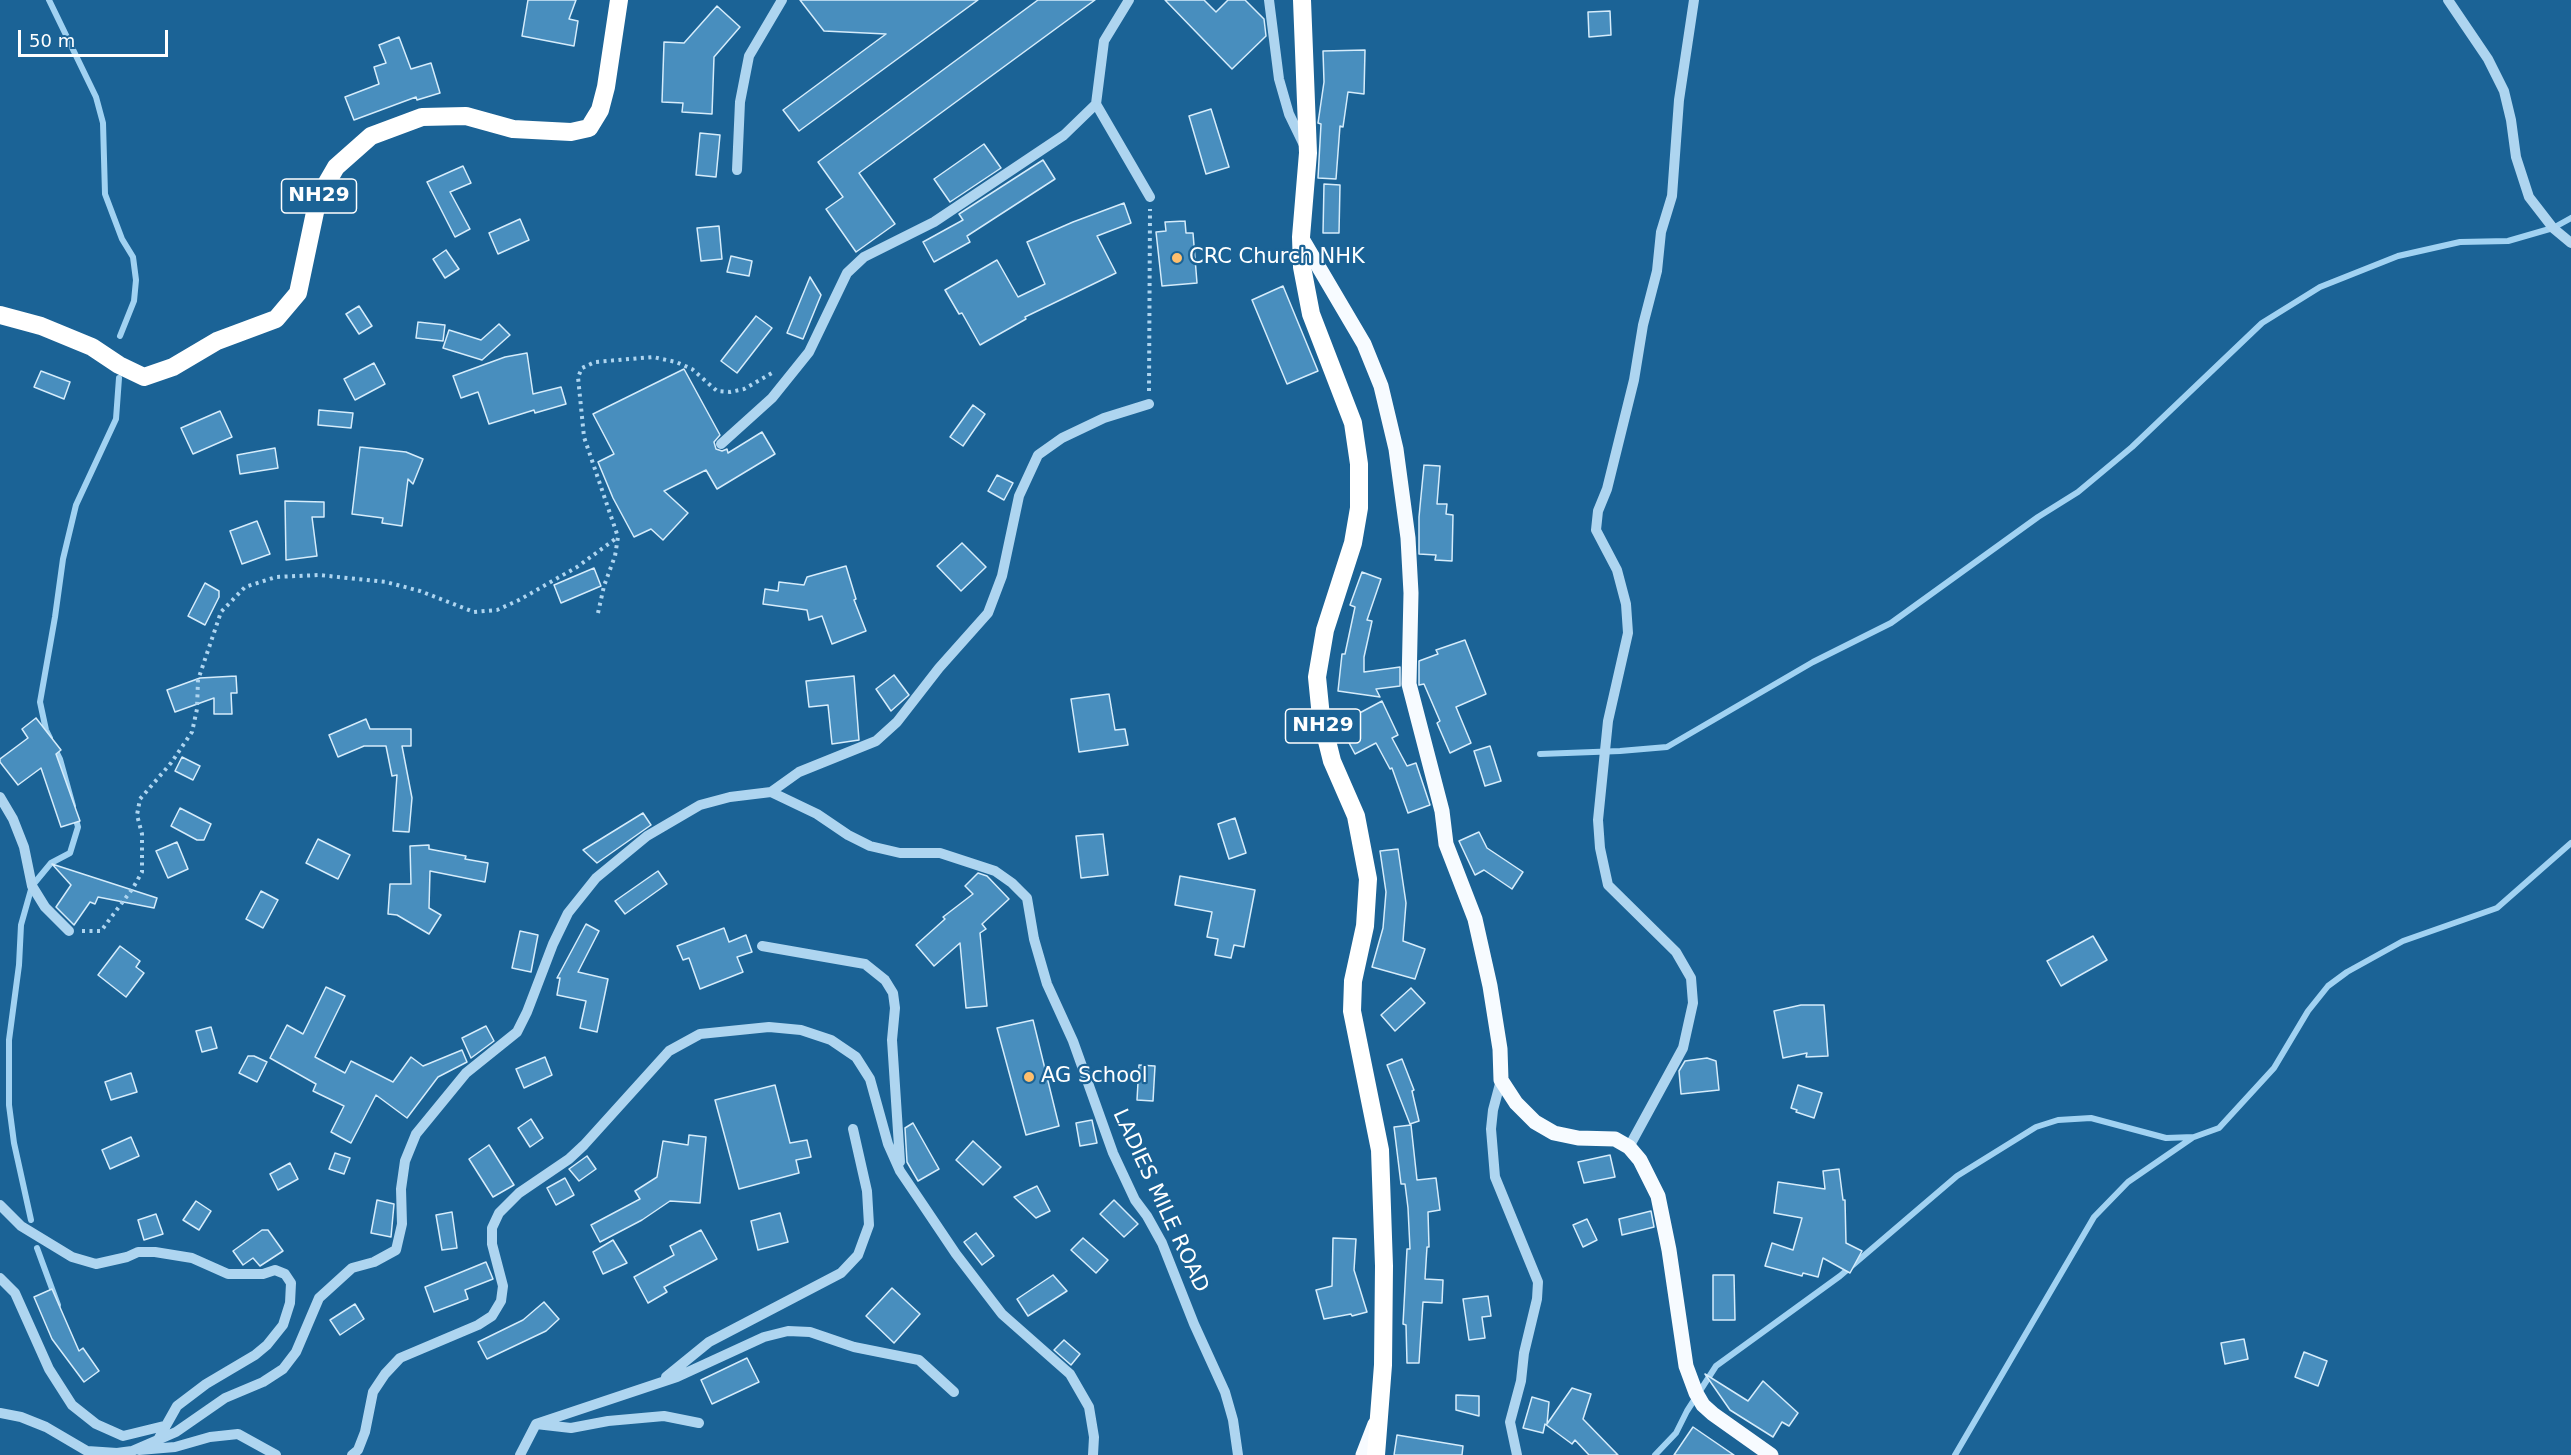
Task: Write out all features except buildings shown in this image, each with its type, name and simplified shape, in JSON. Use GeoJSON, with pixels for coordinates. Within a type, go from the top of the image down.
{"type":"FeatureCollection","features":[{"type":"Feature","properties":{"kind":"highway","name":"NH29"},"geometry":{"type":"LineString","coordinates":[[0,315],[41,326],[92,347],[119,365],[144,377],[173,367],[217,341],[276,319],[298,293],[318,198],[336,167],[371,136],[422,117],[466,116],[513,129],[572,132],[589,128],[600,110],[604,94],[619,0]]}},
{"type":"Feature","properties":{"kind":"highway","name":"NH29"},"geometry":{"type":"LineString","coordinates":[[1302,0],[1308,153],[1301,237],[1302,267],[1311,314],[1353,423],[1359,464],[1359,508],[1353,543],[1325,630],[1317,677],[1321,717],[1332,761],[1356,816],[1368,879],[1365,926],[1353,981],[1352,1011],[1380,1149],[1384,1266],[1383,1365],[1376,1455]]}},
{"type":"Feature","properties":{"kind":"main road"},"geometry":{"type":"LineString","coordinates":[[1301,237],[1364,344],[1381,386],[1396,448],[1408,538],[1411,593],[1408,684],[1442,811],[1446,844],[1475,919],[1490,986],[1500,1049],[1501,1080],[1516,1103],[1529,1116],[1554,1133],[1578,1138],[1615,1139],[1629,1147],[1640,1161],[1658,1196],[1669,1250],[1686,1366],[1696,1393],[1703,1405],[1713,1414],[1772,1455]]}},
{"type":"Feature","properties":{"kind":"main road"},"geometry":{"type":"LineString","coordinates":[[1363,1455],[1379,1413]]}},
{"type":"Feature","properties":{"kind":"street"},"geometry":{"type":"LineString","coordinates":[[737,170],[740,102],[749,56],[782,0]]}},
{"type":"Feature","properties":{"kind":"street"},"geometry":{"type":"LineString","coordinates":[[1129,0],[1104,41],[1096,104],[1150,197]]}},
{"type":"Feature","properties":{"kind":"street"},"geometry":{"type":"LineString","coordinates":[[1269,0],[1279,79],[1289,114],[1308,153]]}},
{"type":"Feature","properties":{"kind":"street"},"geometry":{"type":"LineString","coordinates":[[1629,1147],[1683,1048],[1693,1003],[1691,978],[1676,952],[1608,885],[1600,848],[1598,820],[1608,721],[1628,633],[1626,604],[1617,570],[1596,530],[1598,511],[1607,489],[1634,380],[1643,325],[1656,270],[1661,232],[1672,196],[1679,100],[1694,0]]}},
{"type":"Feature","properties":{"kind":"street"},"geometry":{"type":"LineString","coordinates":[[2448,0],[2488,59],[2504,91],[2516,157],[2529,197],[2553,228],[2571,243]]}},
{"type":"Feature","properties":{"kind":"street"},"geometry":{"type":"LineString","coordinates":[[721,444],[772,398],[809,352],[847,273],[880,248],[934,222],[1064,135],[1096,104]]}},
{"type":"Feature","properties":{"kind":"street"},"geometry":{"type":"LineString","coordinates":[[132,1451],[176,1432],[225,1398],[263,1382],[283,1369],[296,1352],[319,1298],[352,1268],[374,1262],[396,1250],[402,1224],[401,1189],[405,1161],[416,1134],[466,1073],[517,1032],[568,913],[596,878],[646,836],[700,805],[730,796],[771,792],[799,772],[876,741],[897,722],[939,668],[988,613],[1002,576],[1019,496],[1038,455],[1062,438],[1104,418],[1149,404]]}},
{"type":"Feature","properties":{"kind":"street","name":"LADIES MILE ROAD"},"geometry":{"type":"LineString","coordinates":[[771,792],[817,814],[848,835],[870,846],[900,852],[940,853],[995,871],[1027,898],[1034,939],[1047,984],[1073,1041],[1113,1154],[1135,1200],[1162,1243],[1194,1324],[1225,1392],[1233,1420],[1238,1455]]}},
{"type":"Feature","properties":{"kind":"street"},"geometry":{"type":"LineString","coordinates":[[0,797],[13,819],[24,847],[32,886],[45,907],[69,931]]}},
{"type":"Feature","properties":{"kind":"street"},"geometry":{"type":"LineString","coordinates":[[762,946],[865,964],[885,980],[893,993],[895,1008],[892,1040],[900,1171]]}},
{"type":"Feature","properties":{"kind":"street"},"geometry":{"type":"LineString","coordinates":[[352,1455],[358,1450],[365,1432],[373,1392],[400,1358],[492,1316],[501,1301],[503,1286],[492,1244],[492,1228],[499,1213],[519,1193],[569,1159],[584,1145],[669,1051],[700,1034],[769,1027],[801,1030],[831,1040],[856,1057],[870,1079],[888,1144],[900,1171],[956,1254],[1002,1314],[1070,1374],[1089,1407],[1094,1437],[1093,1455]]}},
{"type":"Feature","properties":{"kind":"street"},"geometry":{"type":"LineString","coordinates":[[1501,1080],[1493,1110],[1491,1129],[1495,1178],[1538,1282],[1538,1299],[1510,1422],[1517,1455]]}},
{"type":"Feature","properties":{"kind":"street"},"geometry":{"type":"LineString","coordinates":[[659,1383],[710,1342],[842,1273],[858,1255],[869,1225],[867,1191],[853,1129]]}},
{"type":"Feature","properties":{"kind":"street"},"geometry":{"type":"LineString","coordinates":[[0,1205],[21,1226],[40,1238],[72,1257],[96,1264],[118,1260],[138,1252],[155,1252],[192,1258],[228,1274],[263,1274],[275,1270],[285,1274],[291,1283],[290,1303],[283,1325],[267,1345],[255,1355],[206,1383],[177,1406],[159,1438]]}},
{"type":"Feature","properties":{"kind":"street"},"geometry":{"type":"LineString","coordinates":[[0,1278],[15,1293],[49,1370],[72,1405],[96,1424],[123,1436],[164,1426]]}},
{"type":"Feature","properties":{"kind":"street"},"geometry":{"type":"LineString","coordinates":[[520,1455],[536,1424],[659,1383],[764,1337],[788,1331],[810,1332],[854,1347],[919,1360],[954,1392]]}},
{"type":"Feature","properties":{"kind":"street"},"geometry":{"type":"LineString","coordinates":[[0,1413],[21,1417],[46,1427],[87,1451],[117,1453],[175,1447],[210,1437],[238,1434],[276,1455]]}},
{"type":"Feature","properties":{"kind":"street"},"geometry":{"type":"LineString","coordinates":[[536,1424],[572,1428],[608,1421],[664,1416],[699,1423]]}},
{"type":"Feature","properties":{"kind":"path"},"geometry":{"type":"LineString","coordinates":[[1149,404],[1150,197]]}},
{"type":"Feature","properties":{"kind":"path"},"geometry":{"type":"LineString","coordinates":[[598,613],[604,586],[615,556],[618,537],[584,437],[578,377],[582,368],[595,362],[653,357],[676,362],[692,369],[717,391],[730,392],[744,389],[781,368]]}},
{"type":"Feature","properties":{"kind":"path"},"geometry":{"type":"LineString","coordinates":[[69,931],[101,931],[134,888],[142,872],[142,834],[137,815],[140,799],[171,763],[192,732],[197,709],[198,680],[221,612],[245,587],[276,577],[319,575],[386,582],[420,591],[474,612],[497,609],[519,600],[577,567],[618,537]]}},
{"type":"Feature","properties":{"kind":"waterway"},"geometry":{"type":"LineString","coordinates":[[49,0],[96,97],[103,123],[105,194],[122,239],[133,257],[136,280],[134,301],[120,336]]}},
{"type":"Feature","properties":{"kind":"waterway"},"geometry":{"type":"LineString","coordinates":[[1540,754],[1667,747],[1813,662],[1891,623],[2038,517],[2078,492],[2132,447],[2262,323],[2320,287],[2398,256],[2460,242],[2508,241],[2553,228],[2571,218]]}},
{"type":"Feature","properties":{"kind":"waterway"},"geometry":{"type":"LineString","coordinates":[[50,738],[40,702],[63,559],[76,505],[116,419],[119,378]]}},
{"type":"Feature","properties":{"kind":"waterway"},"geometry":{"type":"LineString","coordinates":[[54,747],[60,759],[73,806]]}},
{"type":"Feature","properties":{"kind":"waterway"},"geometry":{"type":"LineString","coordinates":[[31,1220],[14,1143],[9,1105],[9,1040],[19,965],[21,925],[32,886],[51,863],[70,853],[78,827],[75,816]]}},
{"type":"Feature","properties":{"kind":"waterway"},"geometry":{"type":"LineString","coordinates":[[1655,1455],[1676,1433],[1687,1411],[1716,1366],[1840,1276],[1957,1176],[2036,1127],[2058,1120],[2091,1118],[2166,1138],[2194,1137],[2219,1128],[2274,1068],[2308,1011],[2328,986],[2347,972],[2403,941],[2497,908],[2571,843]]}},
{"type":"Feature","properties":{"kind":"waterway"},"geometry":{"type":"LineString","coordinates":[[1955,1455],[2094,1217],[2128,1182],[2192,1138]]}},
{"type":"Feature","properties":{"kind":"waterway"},"geometry":{"type":"LineString","coordinates":[[37,1248],[58,1305]]}},
{"type":"Feature","properties":{"kind":"place","name":"CRC Church NHK"},"geometry":{"type":"Point","coordinates":[1177,258]}},
{"type":"Feature","properties":{"kind":"place","name":"AG School"},"geometry":{"type":"Point","coordinates":[1029,1077]}}]}
